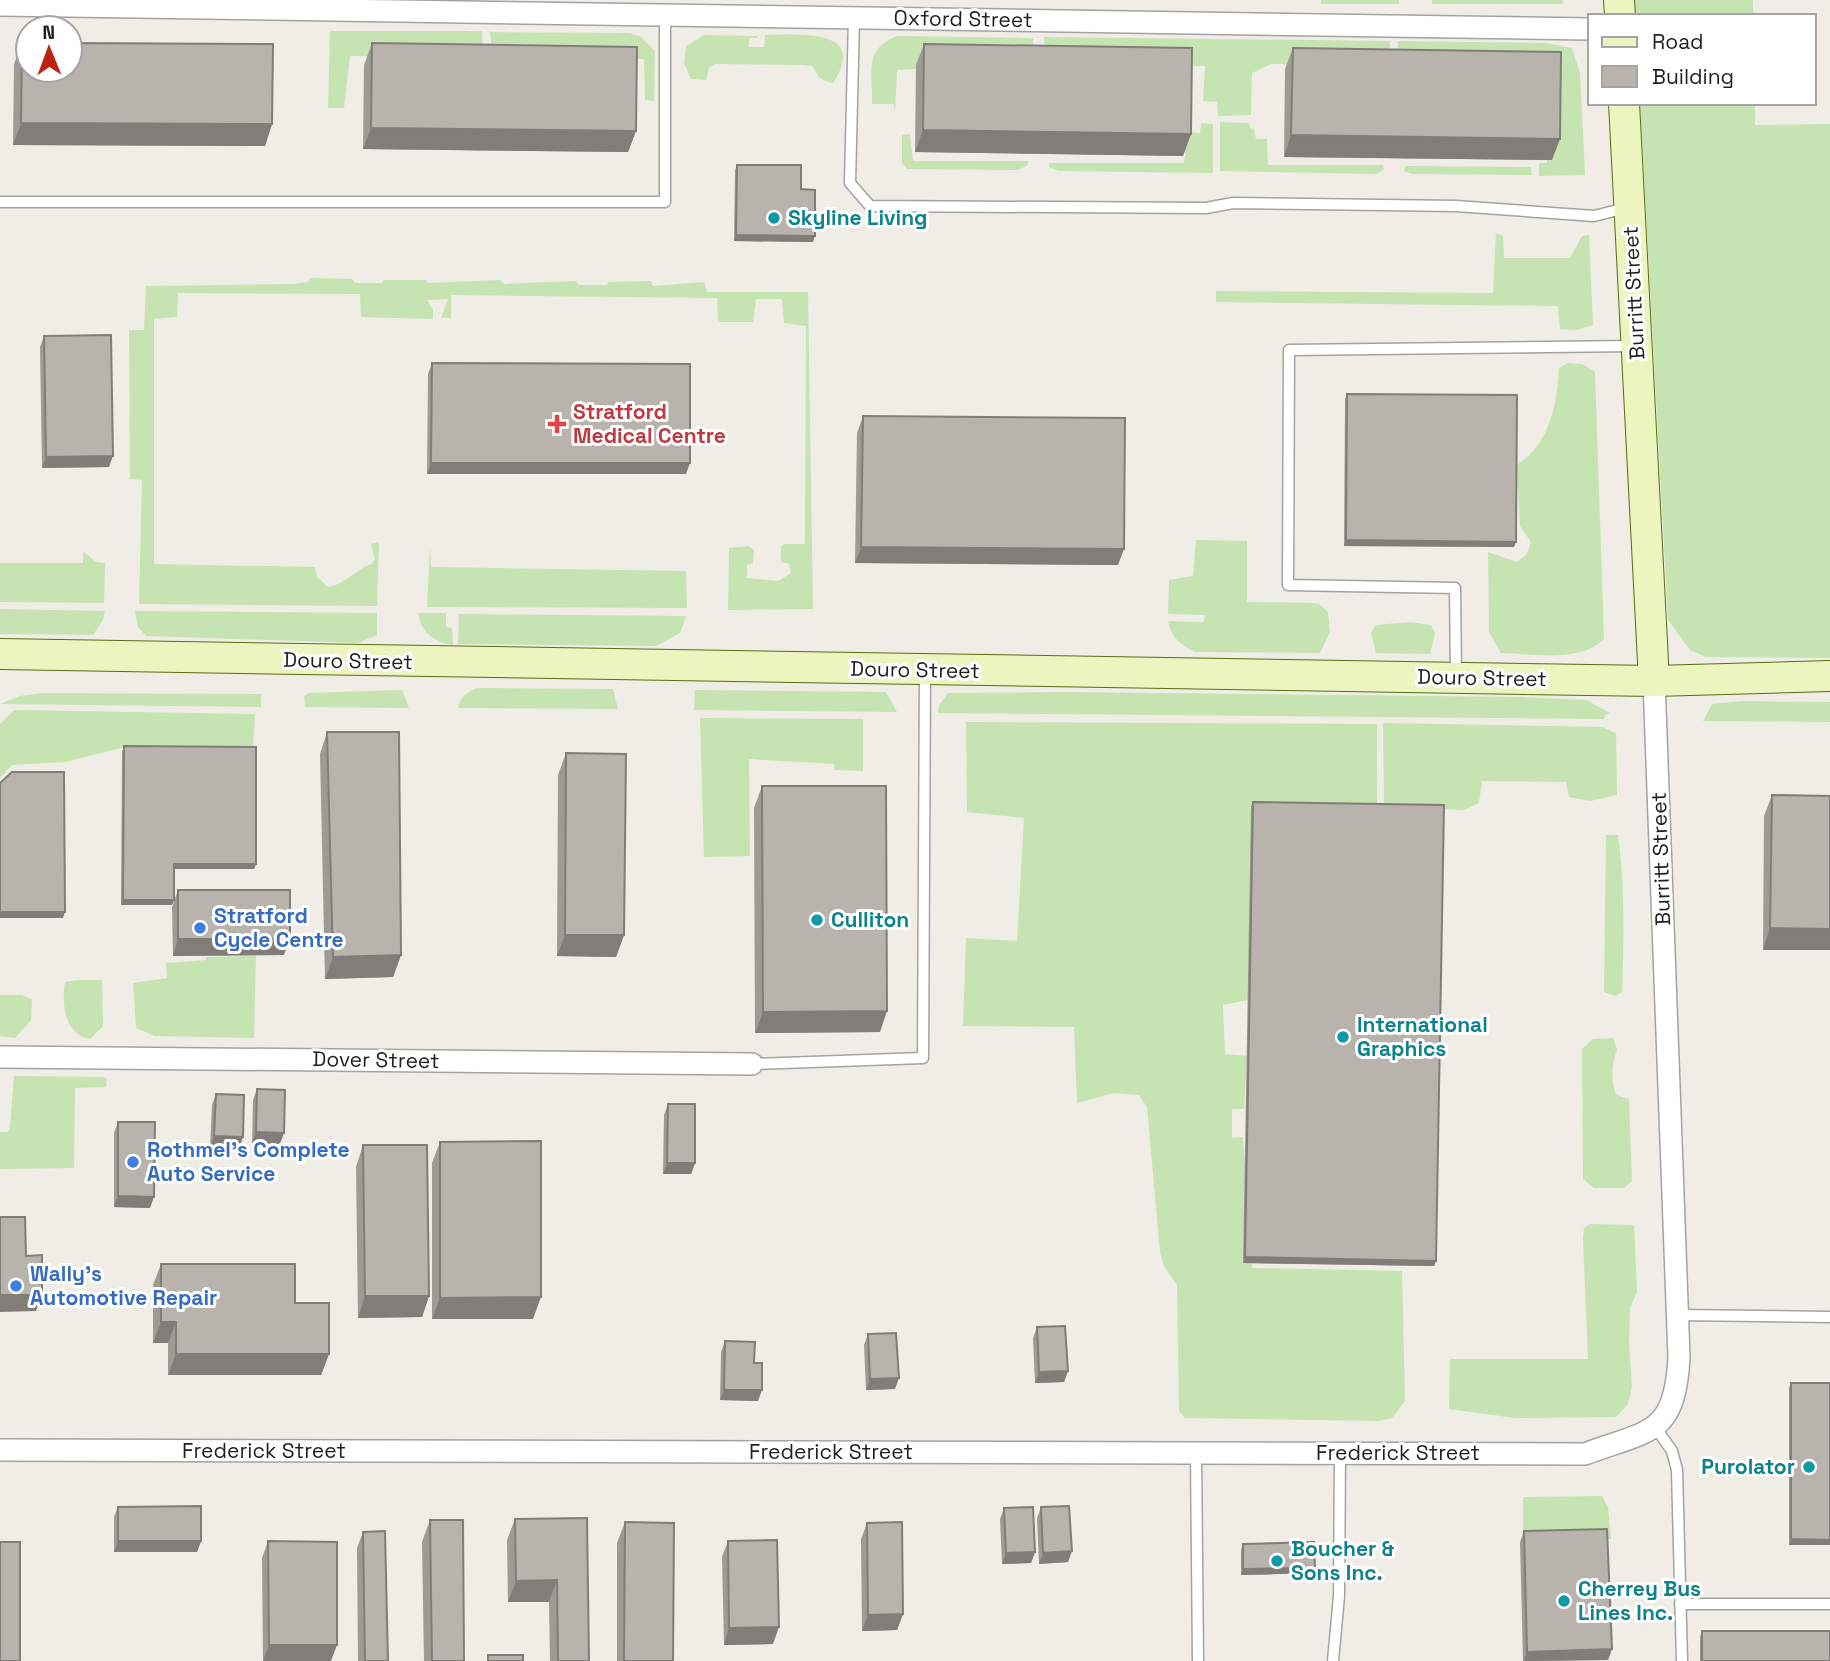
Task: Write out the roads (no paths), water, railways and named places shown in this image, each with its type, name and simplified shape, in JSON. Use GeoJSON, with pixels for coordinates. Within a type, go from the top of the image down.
{"type":"FeatureCollection","features":[{"type":"Feature","properties":{"kind":"street","name":"Oxford Street"},"geometry":{"type":"LineString","coordinates":[[0,5],[1588,29]]}},
{"type":"Feature","properties":{"kind":"street","name":"Burritt Street"},"geometry":{"type":"LineString","coordinates":[[1624,105],[1654,681],[1678,1315],[1678,1377],[1674,1396],[1656,1427]]}},
{"type":"Feature","properties":{"kind":"street","name":"Douro Street"},"geometry":{"type":"LineString","coordinates":[[0,654],[1654,681],[1830,676]]}},
{"type":"Feature","properties":{"kind":"street"},"geometry":{"type":"LineString","coordinates":[[0,675],[33,654]]}},
{"type":"Feature","properties":{"kind":"street","name":"Dover Street"},"geometry":{"type":"LineString","coordinates":[[0,1057],[752,1064]]}},
{"type":"Feature","properties":{"kind":"street","name":"Frederick Street"},"geometry":{"type":"LineString","coordinates":[[0,1450],[1586,1454],[1636,1439],[1656,1427]]}},
{"type":"Feature","properties":{"kind":"lane"},"geometry":{"type":"LineString","coordinates":[[0,202],[664,202],[665,15]]}},
{"type":"Feature","properties":{"kind":"lane"},"geometry":{"type":"LineString","coordinates":[[854,18],[850,183],[870,206],[1206,208],[1233,203],[1456,206],[1594,216],[1629,207]]}},
{"type":"Feature","properties":{"kind":"lane"},"geometry":{"type":"LineString","coordinates":[[1456,678],[1455,588],[1289,585],[1289,350],[1638,346]]}},
{"type":"Feature","properties":{"kind":"lane"},"geometry":{"type":"LineString","coordinates":[[752,1064],[923,1058],[925,670]]}},
{"type":"Feature","properties":{"kind":"lane"},"geometry":{"type":"LineString","coordinates":[[1678,1315],[1830,1317]]}},
{"type":"Feature","properties":{"kind":"lane"},"geometry":{"type":"LineString","coordinates":[[1656,1427],[1672,1451],[1677,1470],[1682,1661]]}},
{"type":"Feature","properties":{"kind":"lane"},"geometry":{"type":"LineString","coordinates":[[1196,1453],[1198,1661]]}},
{"type":"Feature","properties":{"kind":"lane"},"geometry":{"type":"LineString","coordinates":[[1333,1661],[1339,1596],[1340,1453]]}},
{"type":"Feature","properties":{"kind":"lane"},"geometry":{"type":"LineString","coordinates":[[1680,1604],[1830,1604]]}},
{"type":"Feature","properties":{"kind":"place","name":"Skyline Living"},"geometry":{"type":"Point","coordinates":[774,218]}},
{"type":"Feature","properties":{"kind":"place","name":"Stratford Medical Centre"},"geometry":{"type":"Point","coordinates":[557,424]}},
{"type":"Feature","properties":{"kind":"place","name":"Culliton"},"geometry":{"type":"Point","coordinates":[817,920]}},
{"type":"Feature","properties":{"kind":"place","name":"Stratford Cycle Centre"},"geometry":{"type":"Point","coordinates":[200,928]}},
{"type":"Feature","properties":{"kind":"place","name":"International Graphics"},"geometry":{"type":"Point","coordinates":[1343,1037]}},
{"type":"Feature","properties":{"kind":"place","name":"Rothmel's Complete Auto Service"},"geometry":{"type":"Point","coordinates":[133,1162]}},
{"type":"Feature","properties":{"kind":"place","name":"Wally's Automotive Repair"},"geometry":{"type":"Point","coordinates":[16,1286]}},
{"type":"Feature","properties":{"kind":"place","name":"Purolator"},"geometry":{"type":"Point","coordinates":[1809,1467]}},
{"type":"Feature","properties":{"kind":"place","name":"Boucher & Sons Inc."},"geometry":{"type":"Point","coordinates":[1277,1561]}},
{"type":"Feature","properties":{"kind":"place","name":"Cherrey Bus Lines Inc."},"geometry":{"type":"Point","coordinates":[1564,1601]}}]}
